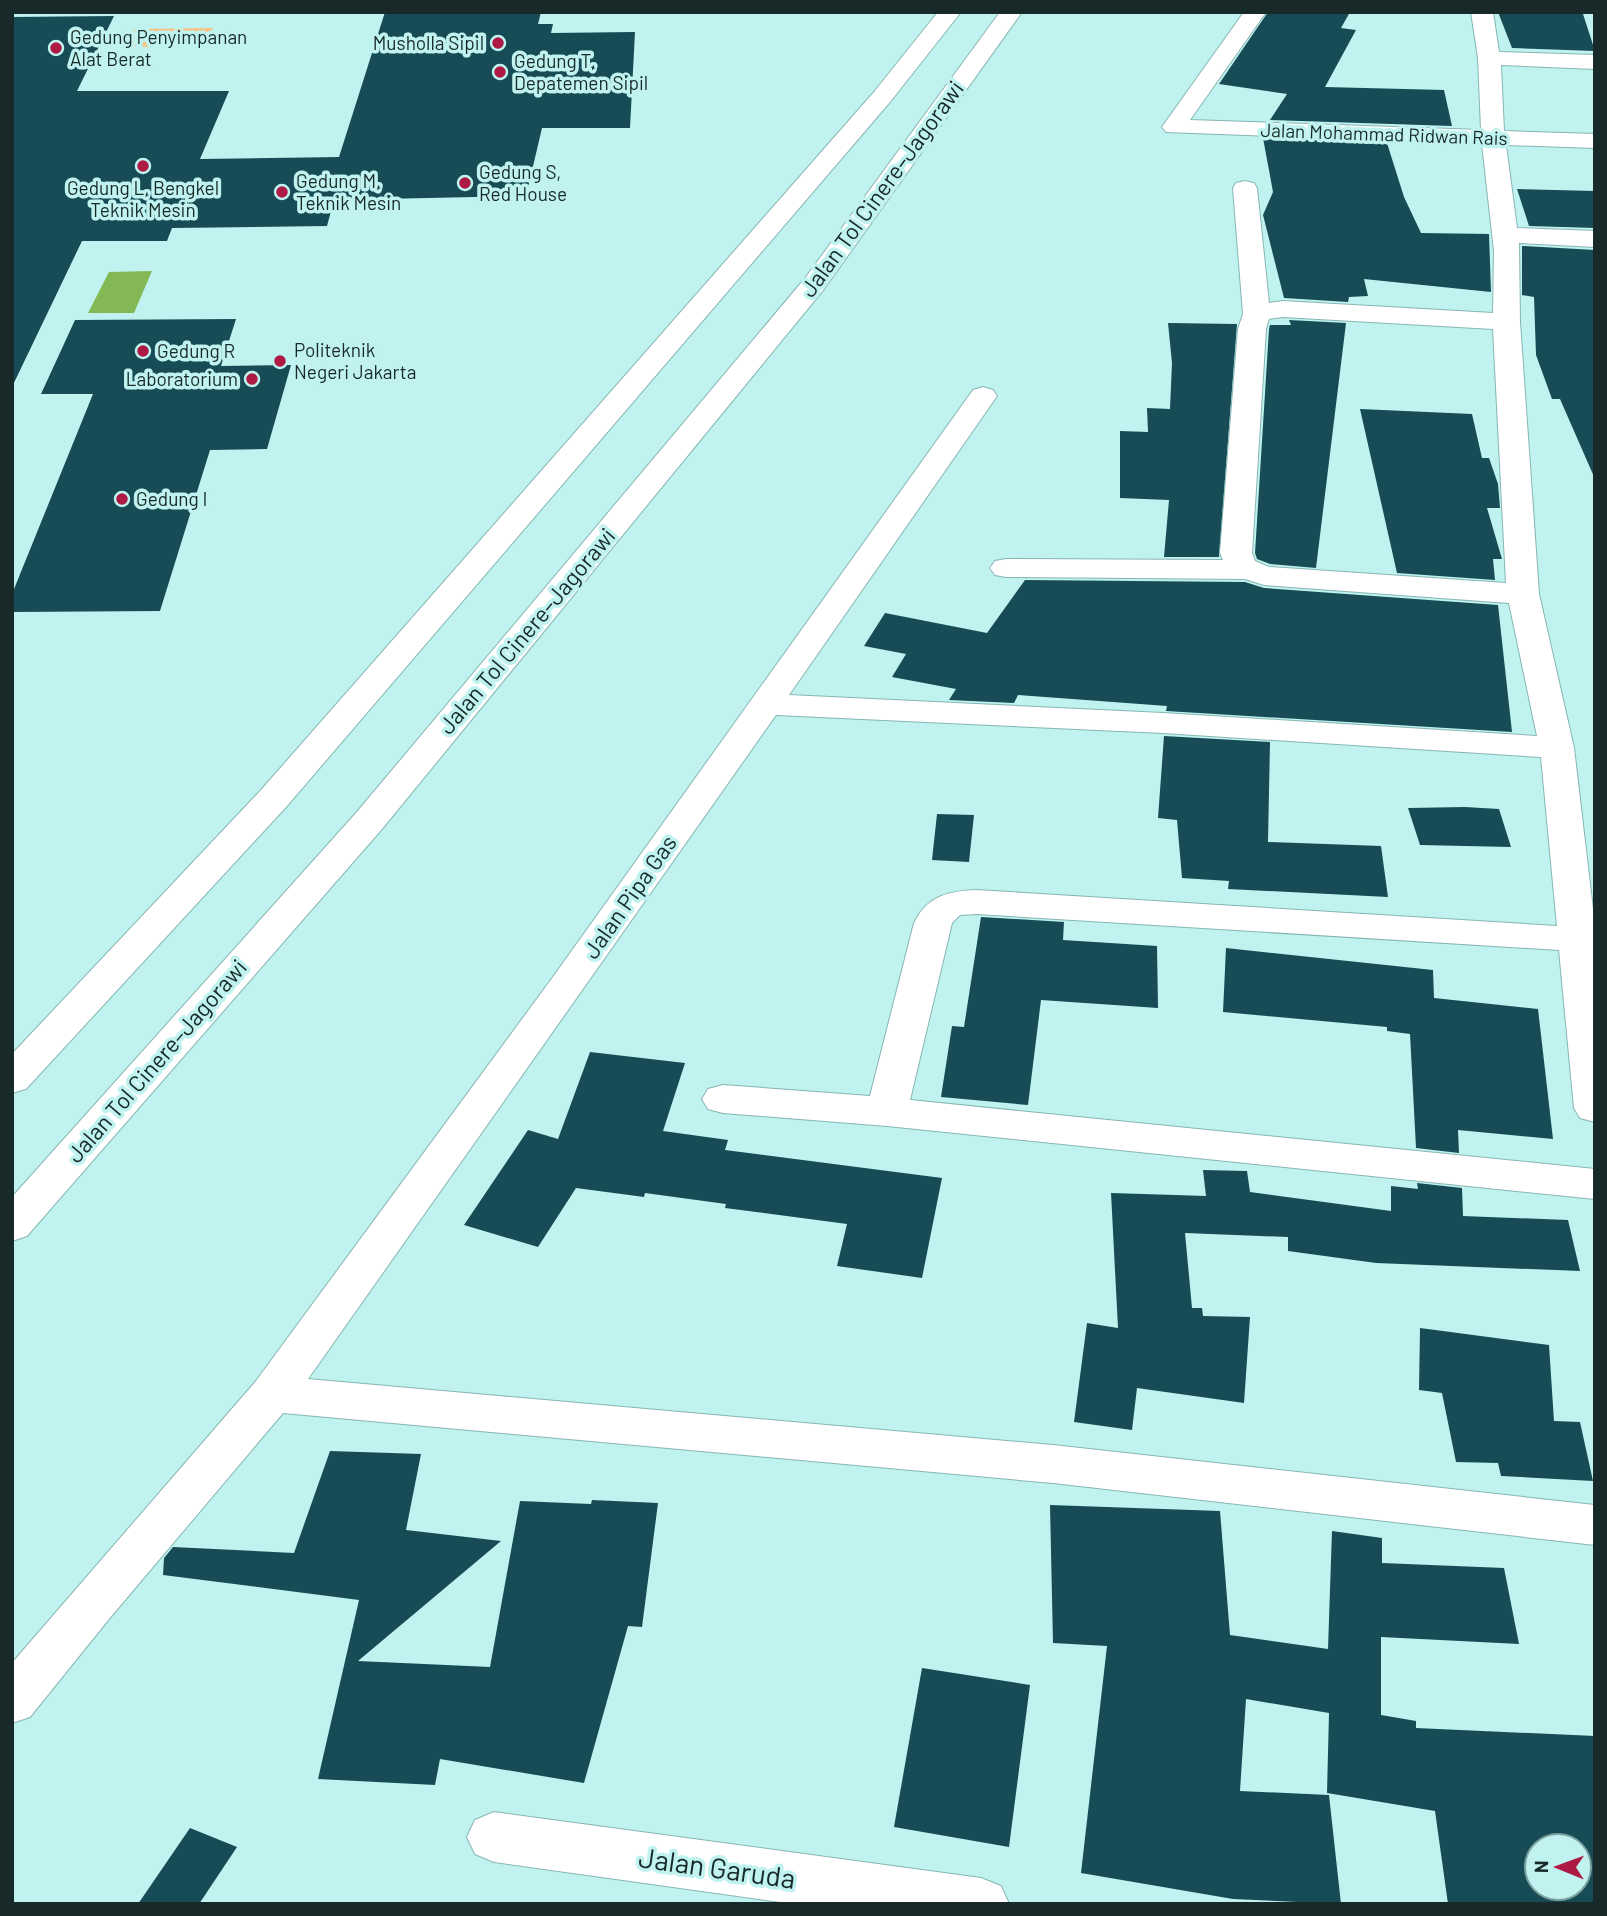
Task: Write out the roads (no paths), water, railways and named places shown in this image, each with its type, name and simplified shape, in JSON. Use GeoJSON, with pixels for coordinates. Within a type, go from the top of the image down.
{"type":"FeatureCollection","features":[{"type":"Feature","properties":{"kind":"main road"},"geometry":{"type":"LineString","coordinates":[[12,1079],[283,788],[864,118],[950,12]]}},
{"type":"Feature","properties":{"kind":"main road","name":"Jalan Tol Cinere–Jagorawi"},"geometry":{"type":"LineString","coordinates":[[12,1226],[369,821],[815,283],[1011,12]]}},
{"type":"Feature","properties":{"kind":"main road","name":"Jalan Mohammad Ridwan Rais"},"geometry":{"type":"LineString","coordinates":[[1255,12],[1174,128],[1595,141]]}},
{"type":"Feature","properties":{"kind":"main road"},"geometry":{"type":"LineString","coordinates":[[1482,12],[1489,58],[1493,138],[1506,243],[1506,322],[1524,594],[1558,748],[1578,939],[1588,981],[1595,1108]]}},
{"type":"Feature","properties":{"kind":"main road"},"geometry":{"type":"LineString","coordinates":[[1489,58],[1595,61]]}},
{"type":"Feature","properties":{"kind":"main road"},"geometry":{"type":"LineString","coordinates":[[1245,188],[1256,313],[1252,329],[1236,553],[1238,562],[1245,570]]}},
{"type":"Feature","properties":{"kind":"main road"},"geometry":{"type":"LineString","coordinates":[[1506,243],[1595,239]]}},
{"type":"Feature","properties":{"kind":"main road"},"geometry":{"type":"LineString","coordinates":[[1506,243],[1595,262]]}},
{"type":"Feature","properties":{"kind":"main road"},"geometry":{"type":"LineString","coordinates":[[1256,313],[1283,309],[1506,322]]}},
{"type":"Feature","properties":{"kind":"main road","name":"Jalan Pipa Gas"},"geometry":{"type":"LineString","coordinates":[[12,1701],[272,1394],[767,704],[983,396]]}},
{"type":"Feature","properties":{"kind":"main road"},"geometry":{"type":"LineString","coordinates":[[1006,568],[1245,570],[1282,579],[1524,594]]}},
{"type":"Feature","properties":{"kind":"main road"},"geometry":{"type":"LineString","coordinates":[[767,704],[1149,722],[1558,748]]}},
{"type":"Feature","properties":{"kind":"main road"},"geometry":{"type":"LineString","coordinates":[[887,1112],[933,923],[937,912],[950,904],[977,902],[1578,939]]}},
{"type":"Feature","properties":{"kind":"main road"},"geometry":{"type":"LineString","coordinates":[[723,1099],[887,1112],[1595,1184]]}},
{"type":"Feature","properties":{"kind":"main road"},"geometry":{"type":"LineString","coordinates":[[272,1394],[1053,1464],[1595,1525]]}},
{"type":"Feature","properties":{"kind":"main road","name":"Jalan Garuda"},"geometry":{"type":"LineString","coordinates":[[494,1838],[981,1904]]}},
{"type":"Feature","properties":{"kind":"place","name":"Musholla Sipil"},"geometry":{"type":"Point","coordinates":[498,43]}},
{"type":"Feature","properties":{"kind":"place","name":"Gedung Penyimpanan Alat Berat"},"geometry":{"type":"Point","coordinates":[56,48]}},
{"type":"Feature","properties":{"kind":"place","name":"Gedung T, Depatemen Sipil"},"geometry":{"type":"Point","coordinates":[500,72]}},
{"type":"Feature","properties":{"kind":"place","name":"Gedung L, Bengkel Teknik Mesin"},"geometry":{"type":"Point","coordinates":[143,166]}},
{"type":"Feature","properties":{"kind":"place","name":"Gedung S, Red House"},"geometry":{"type":"Point","coordinates":[465,183]}},
{"type":"Feature","properties":{"kind":"place","name":"Gedung M, Teknik Mesin"},"geometry":{"type":"Point","coordinates":[282,192]}},
{"type":"Feature","properties":{"kind":"place","name":"Gedung R"},"geometry":{"type":"Point","coordinates":[143,351]}},
{"type":"Feature","properties":{"kind":"place","name":"Politeknik Negeri Jakarta"},"geometry":{"type":"Point","coordinates":[280,361]}},
{"type":"Feature","properties":{"kind":"place","name":"Laboratorium"},"geometry":{"type":"Point","coordinates":[252,379]}},
{"type":"Feature","properties":{"kind":"place","name":"Gedung I"},"geometry":{"type":"Point","coordinates":[122,499]}}]}
